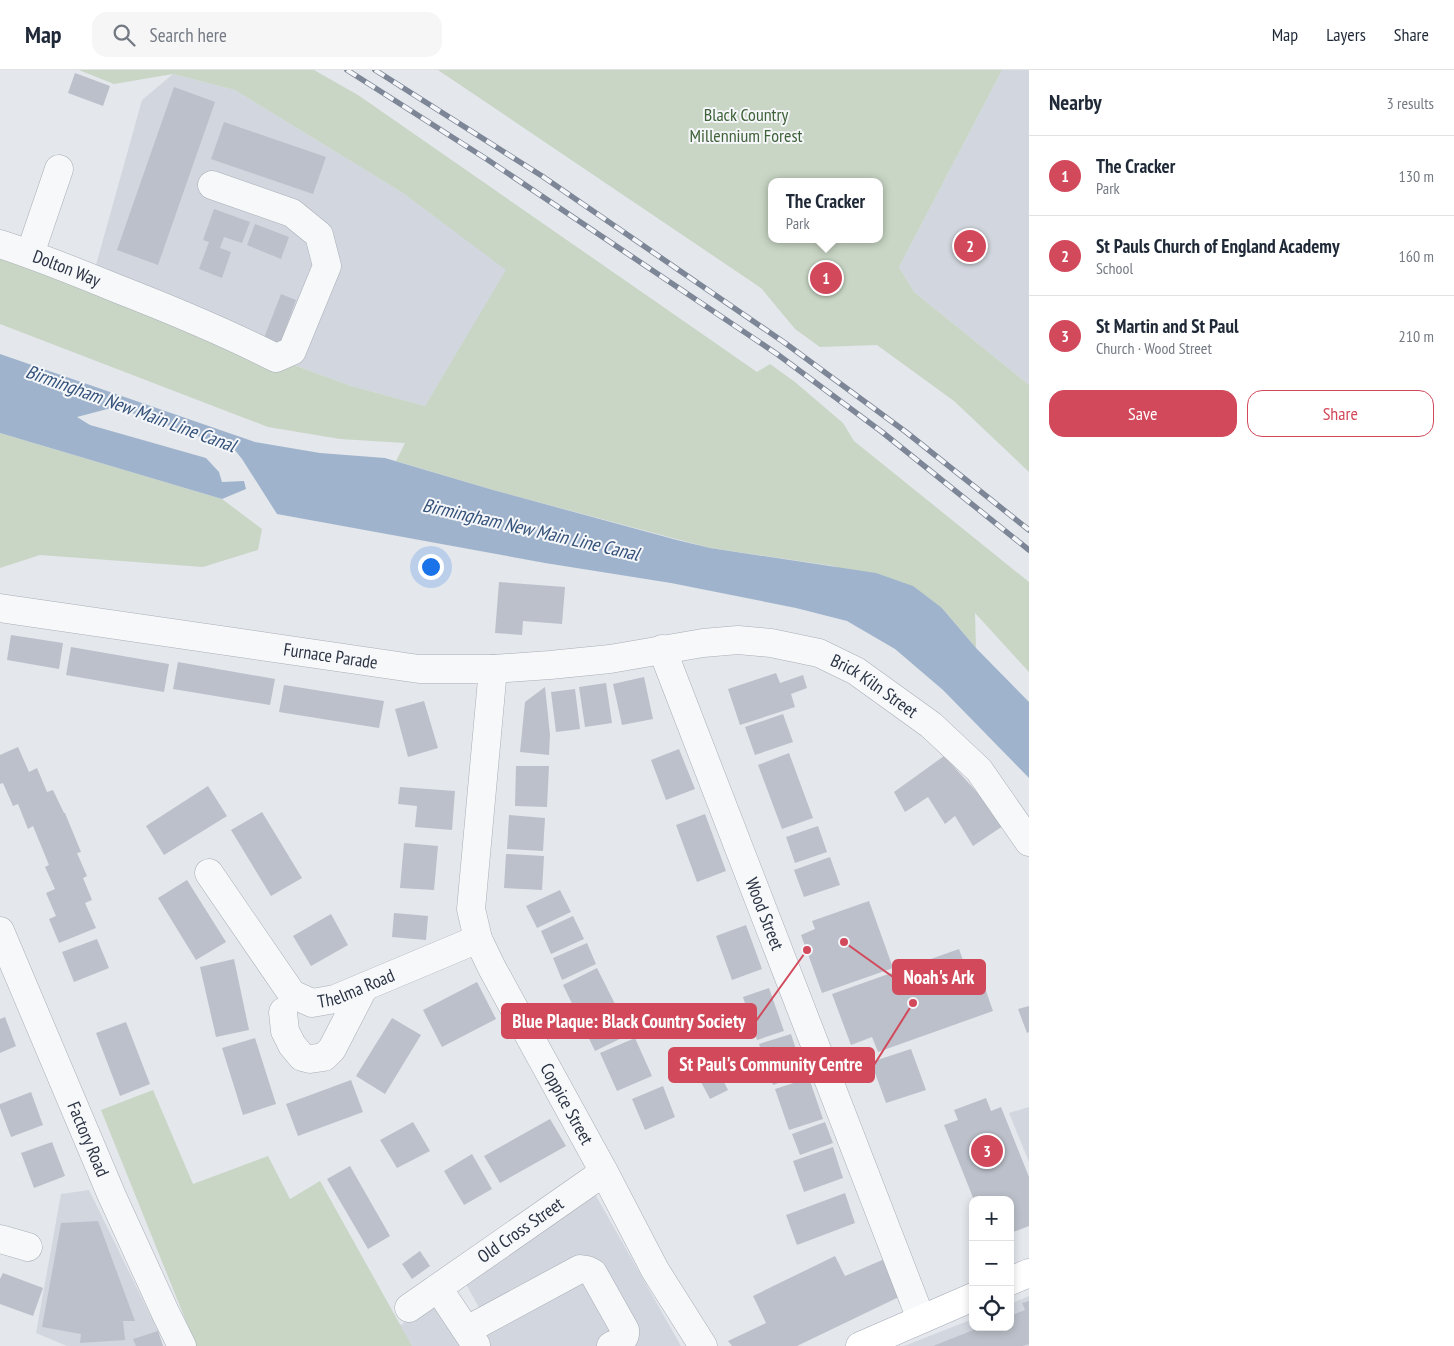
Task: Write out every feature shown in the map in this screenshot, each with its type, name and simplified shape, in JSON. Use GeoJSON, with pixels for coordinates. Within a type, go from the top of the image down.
{"type":"FeatureCollection","features":[{"type":"Feature","properties":{"kind":"main road"},"geometry":{"type":"LineString","coordinates":[[1014,1279],[1029,1272]]}},
{"type":"Feature","properties":{"kind":"main road"},"geometry":{"type":"LineString","coordinates":[[860,1346],[888,1340],[921,1319],[969,1299]]}},
{"type":"Feature","properties":{"kind":"street"},"geometry":{"type":"LineString","coordinates":[[30,254],[59,169]]}},
{"type":"Feature","properties":{"kind":"street","name":"Dolton Way"},"geometry":{"type":"LineString","coordinates":[[0,244],[30,254],[134,296],[246,343],[276,358],[292,351],[327,266],[319,235],[292,214],[212,185]]}},
{"type":"Feature","properties":{"kind":"street","name":"Furnace Parade"},"geometry":{"type":"LineString","coordinates":[[0,608],[419,669],[493,669],[550,665],[601,660],[662,649]]}},
{"type":"Feature","properties":{"kind":"street","name":"Brick Kiln Street"},"geometry":{"type":"LineString","coordinates":[[662,649],[738,640],[771,643],[819,653],[856,671],[932,725],[979,770],[1029,842]]}},
{"type":"Feature","properties":{"kind":"street","name":"Wood Street"},"geometry":{"type":"LineString","coordinates":[[662,649],[921,1319]]}},
{"type":"Feature","properties":{"kind":"street","name":"Coppice Street"},"geometry":{"type":"LineString","coordinates":[[493,669],[471,909],[478,939],[655,1270],[703,1346]]}},
{"type":"Feature","properties":{"kind":"street","name":"Thelma Road"},"geometry":{"type":"LineString","coordinates":[[209,872],[265,936],[292,994],[312,1003],[336,999],[478,939]]}},
{"type":"Feature","properties":{"kind":"street","name":"Factory Road"},"geometry":{"type":"LineString","coordinates":[[0,931],[8,972],[182,1346]]}},
{"type":"Feature","properties":{"kind":"street"},"geometry":{"type":"LineString","coordinates":[[283,1012],[286,1031],[292,1045],[302,1056],[310,1059],[324,1057],[332,1049],[364,987]]}},
{"type":"Feature","properties":{"kind":"street","name":"Old Cross Street"},"geometry":{"type":"LineString","coordinates":[[409,1308],[604,1172]]}},
{"type":"Feature","properties":{"kind":"street"},"geometry":{"type":"LineString","coordinates":[[0,1240],[28,1247]]}},
{"type":"Feature","properties":{"kind":"street"},"geometry":{"type":"LineString","coordinates":[[438,1288],[468,1332],[580,1269],[587,1270],[593,1273],[625,1330],[622,1341],[611,1346]]}},
{"type":"Feature","properties":{"kind":"shaded area"},"geometry":{"type":"Polygon","coordinates":[[[1002,70],[1029,70],[1029,385],[914,292],[899,267],[1002,70]]]}},
{"type":"Feature","properties":{"kind":"shaded area"},"geometry":{"type":"Polygon","coordinates":[[[173,74],[235,90],[403,193],[507,270],[425,406],[351,386],[132,305],[96,265],[142,100],[173,74]]]}},
{"type":"Feature","properties":{"kind":"shaded area"},"geometry":{"type":"Polygon","coordinates":[[[1029,1107],[1029,1162],[1009,1113],[1029,1107]]]}},
{"type":"Feature","properties":{"kind":"shaded area"},"geometry":{"type":"Polygon","coordinates":[[[89,1190],[158,1331],[163,1346],[67,1346],[36,1333],[61,1194],[89,1190]]]}},
{"type":"Feature","properties":{"kind":"shaded area"},"geometry":{"type":"Polygon","coordinates":[[[595,1194],[681,1346],[412,1346],[399,1326],[434,1303],[452,1328],[482,1313],[466,1284],[595,1194]]]}},
{"type":"Feature","properties":{"kind":"shaded area"},"geometry":{"type":"Polygon","coordinates":[[[1029,1296],[1029,1346],[904,1346],[969,1321],[969,1331],[1014,1331],[1014,1302],[1029,1296]]]}},
{"type":"Feature","properties":{"kind":"green space"},"geometry":{"type":"Polygon","coordinates":[[[79,70],[314,70],[358,95],[757,372],[770,364],[795,382],[843,423],[854,441],[1029,582],[1029,672],[975,613],[976,648],[942,608],[833,566],[710,548],[493,490],[396,461],[405,443],[340,439],[268,427],[0,324],[0,257],[351,386],[425,406],[506,270],[403,193],[235,90],[173,74],[114,84],[79,70]]]}},
{"type":"Feature","properties":{"kind":"green space","name":"Black Country Millennium Forest"},"geometry":{"type":"Polygon","coordinates":[[[438,70],[1002,70],[899,267],[914,292],[1029,385],[1029,472],[954,401],[877,345],[820,347],[795,329],[761,288],[438,70]]]}},
{"type":"Feature","properties":{"kind":"green space"},"geometry":{"type":"Polygon","coordinates":[[[0,433],[222,499],[262,529],[258,550],[203,567],[40,555],[0,568],[0,433]]]}},
{"type":"Feature","properties":{"kind":"green space"},"geometry":{"type":"Polygon","coordinates":[[[153,1090],[193,1184],[268,1156],[290,1199],[320,1181],[412,1346],[196,1346],[101,1110],[153,1090]]]}},
{"type":"Feature","properties":{"kind":"water","name":"Birmingham New Main Line Canal"},"geometry":{"type":"Polygon","coordinates":[[[0,354],[255,442],[320,453],[385,458],[493,490],[710,548],[876,573],[913,586],[942,608],[976,648],[1029,702],[1029,778],[943,690],[895,649],[847,621],[796,608],[671,583],[545,563],[277,514],[234,449],[115,407],[77,417],[90,425],[206,458],[219,472],[222,482],[244,481],[246,489],[222,499],[0,433],[0,354]]]}},
{"type":"Feature","properties":{"kind":"building"},"geometry":{"type":"Polygon","coordinates":[[[75,73],[110,86],[103,106],[68,93],[75,73]]]}},
{"type":"Feature","properties":{"kind":"building"},"geometry":{"type":"Polygon","coordinates":[[[174,87],[215,102],[158,265],[117,250],[174,87]]]}},
{"type":"Feature","properties":{"kind":"building"},"geometry":{"type":"Polygon","coordinates":[[[224,122],[326,157],[313,194],[211,159],[224,122]]]}},
{"type":"Feature","properties":{"kind":"building"},"geometry":{"type":"Polygon","coordinates":[[[214,209],[250,222],[242,243],[224,237],[220,248],[231,252],[222,278],[199,269],[209,242],[203,240],[214,209]]]}},
{"type":"Feature","properties":{"kind":"building"},"geometry":{"type":"Polygon","coordinates":[[[255,224],[289,237],[281,259],[247,245],[255,224]]]}},
{"type":"Feature","properties":{"kind":"building"},"geometry":{"type":"Polygon","coordinates":[[[281,294],[296,300],[280,344],[264,338],[281,294]]]}},
{"type":"Feature","properties":{"kind":"building"},"geometry":{"type":"Polygon","coordinates":[[[499,582],[565,587],[562,624],[523,621],[522,635],[495,633],[499,582]]]}},
{"type":"Feature","properties":{"kind":"building"},"geometry":{"type":"Polygon","coordinates":[[[11,635],[63,643],[59,669],[7,660],[11,635]]]}},
{"type":"Feature","properties":{"kind":"building"},"geometry":{"type":"Polygon","coordinates":[[[71,647],[169,664],[164,692],[66,675],[71,647]]]}},
{"type":"Feature","properties":{"kind":"building"},"geometry":{"type":"Polygon","coordinates":[[[178,662],[275,679],[270,705],[173,689],[178,662]]]}},
{"type":"Feature","properties":{"kind":"building"},"geometry":{"type":"Polygon","coordinates":[[[776,673],[780,683],[803,675],[807,688],[791,694],[795,707],[740,725],[728,689],[776,673]]]}},
{"type":"Feature","properties":{"kind":"building"},"geometry":{"type":"Polygon","coordinates":[[[644,677],[653,719],[622,725],[613,684],[644,677]]]}},
{"type":"Feature","properties":{"kind":"building"},"geometry":{"type":"Polygon","coordinates":[[[606,683],[612,723],[585,727],[579,687],[606,683]]]}},
{"type":"Feature","properties":{"kind":"building"},"geometry":{"type":"Polygon","coordinates":[[[284,685],[384,701],[379,728],[279,712],[284,685]]]}},
{"type":"Feature","properties":{"kind":"building"},"geometry":{"type":"Polygon","coordinates":[[[545,687],[550,735],[549,755],[520,752],[525,702],[545,687]]]}},
{"type":"Feature","properties":{"kind":"building"},"geometry":{"type":"Polygon","coordinates":[[[575,689],[580,729],[556,732],[551,692],[575,689]]]}},
{"type":"Feature","properties":{"kind":"building"},"geometry":{"type":"Polygon","coordinates":[[[424,701],[438,748],[408,757],[395,709],[424,701]]]}},
{"type":"Feature","properties":{"kind":"building"},"geometry":{"type":"Polygon","coordinates":[[[783,714],[793,742],[755,755],[745,727],[783,714]]]}},
{"type":"Feature","properties":{"kind":"building"},"geometry":{"type":"Polygon","coordinates":[[[18,747],[29,772],[37,768],[47,792],[53,790],[81,852],[77,853],[87,876],[83,878],[92,900],[85,903],[96,928],[59,943],[49,919],[56,916],[46,893],[55,889],[45,867],[49,865],[33,826],[28,829],[18,804],[13,806],[3,783],[0,784],[0,755],[18,747]]]}},
{"type":"Feature","properties":{"kind":"building"},"geometry":{"type":"Polygon","coordinates":[[[679,749],[695,789],[666,800],[651,760],[679,749]]]}},
{"type":"Feature","properties":{"kind":"building"},"geometry":{"type":"Polygon","coordinates":[[[789,753],[813,818],[782,829],[758,765],[789,753]]]}},
{"type":"Feature","properties":{"kind":"building"},"geometry":{"type":"Polygon","coordinates":[[[944,756],[1006,824],[973,846],[955,816],[945,824],[928,797],[905,812],[894,792],[944,756]]]}},
{"type":"Feature","properties":{"kind":"building"},"geometry":{"type":"Polygon","coordinates":[[[516,766],[549,766],[547,807],[515,806],[516,766]]]}},
{"type":"Feature","properties":{"kind":"building"},"geometry":{"type":"Polygon","coordinates":[[[208,786],[227,816],[164,855],[146,826],[208,786]]]}},
{"type":"Feature","properties":{"kind":"building"},"geometry":{"type":"Polygon","coordinates":[[[400,787],[455,791],[452,830],[415,827],[417,806],[398,804],[400,787]]]}},
{"type":"Feature","properties":{"kind":"building"},"geometry":{"type":"Polygon","coordinates":[[[262,812],[302,878],[271,896],[231,830],[262,812]]]}},
{"type":"Feature","properties":{"kind":"building"},"geometry":{"type":"Polygon","coordinates":[[[705,814],[726,871],[697,882],[676,825],[705,814]]]}},
{"type":"Feature","properties":{"kind":"building"},"geometry":{"type":"Polygon","coordinates":[[[509,815],[545,818],[543,851],[507,849],[509,815]]]}},
{"type":"Feature","properties":{"kind":"building"},"geometry":{"type":"Polygon","coordinates":[[[818,826],[827,852],[795,863],[786,837],[818,826]]]}},
{"type":"Feature","properties":{"kind":"building"},"geometry":{"type":"Polygon","coordinates":[[[404,843],[438,846],[434,890],[400,888],[404,843]]]}},
{"type":"Feature","properties":{"kind":"building"},"geometry":{"type":"Polygon","coordinates":[[[506,854],[544,856],[542,890],[504,888],[506,854]]]}},
{"type":"Feature","properties":{"kind":"building"},"geometry":{"type":"Polygon","coordinates":[[[830,857],[840,885],[804,897],[794,870],[830,857]]]}},
{"type":"Feature","properties":{"kind":"building"},"geometry":{"type":"Polygon","coordinates":[[[187,880],[226,942],[196,960],[158,898],[187,880]]]}},
{"type":"Feature","properties":{"kind":"building"},"geometry":{"type":"Polygon","coordinates":[[[560,890],[571,912],[537,928],[526,906],[560,890]]]}},
{"type":"Feature","properties":{"kind":"building"},"geometry":{"type":"Polygon","coordinates":[[[869,901],[893,968],[822,993],[801,935],[815,929],[812,921],[869,901]]]}},
{"type":"Feature","properties":{"kind":"building"},"geometry":{"type":"Polygon","coordinates":[[[394,913],[428,916],[426,940],[392,937],[394,913]]]}},
{"type":"Feature","properties":{"kind":"building"},"geometry":{"type":"Polygon","coordinates":[[[331,914],[348,945],[311,966],[293,936],[331,914]]]}},
{"type":"Feature","properties":{"kind":"building"},"geometry":{"type":"Polygon","coordinates":[[[573,916],[584,939],[551,954],[541,931],[573,916]]]}},
{"type":"Feature","properties":{"kind":"building"},"geometry":{"type":"Polygon","coordinates":[[[746,925],[762,969],[732,980],[716,936],[746,925]]]}},
{"type":"Feature","properties":{"kind":"building"},"geometry":{"type":"Polygon","coordinates":[[[97,939],[109,968],[74,982],[62,952],[97,939]]]}},
{"type":"Feature","properties":{"kind":"building"},"geometry":{"type":"Polygon","coordinates":[[[587,943],[596,964],[562,980],[553,958],[587,943]]]}},
{"type":"Feature","properties":{"kind":"building"},"geometry":{"type":"Polygon","coordinates":[[[959,949],[968,975],[979,971],[993,1011],[878,1052],[872,1037],[851,1045],[832,994],[959,949]]]}},
{"type":"Feature","properties":{"kind":"building"},"geometry":{"type":"Polygon","coordinates":[[[234,959],[249,1030],[216,1037],[200,967],[234,959]]]}},
{"type":"Feature","properties":{"kind":"building"},"geometry":{"type":"Polygon","coordinates":[[[597,968],[630,1034],[595,1051],[563,985],[597,968]]]}},
{"type":"Feature","properties":{"kind":"building"},"geometry":{"type":"Polygon","coordinates":[[[477,982],[496,1019],[442,1047],[423,1010],[477,982]]]}},
{"type":"Feature","properties":{"kind":"building"},"geometry":{"type":"Polygon","coordinates":[[[769,988],[784,1031],[757,1040],[743,997],[769,988]]]}},
{"type":"Feature","properties":{"kind":"building"},"geometry":{"type":"Polygon","coordinates":[[[1029,1006],[1029,1032],[1027,1033],[1018,1009],[1029,1006]]]}},
{"type":"Feature","properties":{"kind":"building"},"geometry":{"type":"Polygon","coordinates":[[[5,1017],[16,1046],[0,1053],[0,1019],[5,1017]]]}},
{"type":"Feature","properties":{"kind":"building"},"geometry":{"type":"Polygon","coordinates":[[[392,1018],[421,1035],[385,1094],[356,1076],[392,1018]]]}},
{"type":"Feature","properties":{"kind":"building"},"geometry":{"type":"Polygon","coordinates":[[[126,1022],[150,1084],[120,1096],[96,1033],[126,1022]]]}},
{"type":"Feature","properties":{"kind":"building"},"geometry":{"type":"Polygon","coordinates":[[[791,1034],[804,1074],[773,1085],[759,1044],[791,1034]]]}},
{"type":"Feature","properties":{"kind":"building"},"geometry":{"type":"Polygon","coordinates":[[[255,1038],[276,1104],[243,1115],[222,1048],[255,1038]]]}},
{"type":"Feature","properties":{"kind":"building"},"geometry":{"type":"Polygon","coordinates":[[[635,1038],[652,1076],[617,1091],[600,1053],[635,1038]]]}},
{"type":"Feature","properties":{"kind":"building"},"geometry":{"type":"Polygon","coordinates":[[[911,1049],[926,1090],[886,1103],[871,1062],[911,1049]]]}},
{"type":"Feature","properties":{"kind":"building"},"geometry":{"type":"Polygon","coordinates":[[[708,1051],[728,1090],[710,1099],[690,1061],[708,1051]]]}},
{"type":"Feature","properties":{"kind":"building"},"geometry":{"type":"Polygon","coordinates":[[[809,1078],[823,1119],[789,1130],[775,1089],[809,1078]]]}},
{"type":"Feature","properties":{"kind":"building"},"geometry":{"type":"Polygon","coordinates":[[[351,1080],[363,1112],[298,1136],[286,1104],[351,1080]]]}},
{"type":"Feature","properties":{"kind":"building"},"geometry":{"type":"Polygon","coordinates":[[[663,1086],[675,1117],[645,1130],[632,1099],[663,1086]]]}},
{"type":"Feature","properties":{"kind":"building"},"geometry":{"type":"Polygon","coordinates":[[[31,1092],[43,1125],[11,1137],[0,1104],[31,1092]]]}},
{"type":"Feature","properties":{"kind":"building"},"geometry":{"type":"Polygon","coordinates":[[[986,1098],[991,1111],[1001,1107],[1029,1177],[1029,1226],[1014,1232],[1014,1196],[972,1196],[944,1125],[958,1120],[954,1110],[986,1098]]]}},
{"type":"Feature","properties":{"kind":"building"},"geometry":{"type":"Polygon","coordinates":[[[550,1119],[566,1146],[500,1183],[484,1156],[550,1119]]]}},
{"type":"Feature","properties":{"kind":"building"},"geometry":{"type":"Polygon","coordinates":[[[413,1122],[430,1151],[397,1168],[380,1140],[413,1122]]]}},
{"type":"Feature","properties":{"kind":"building"},"geometry":{"type":"Polygon","coordinates":[[[825,1122],[833,1143],[800,1155],[792,1134],[825,1122]]]}},
{"type":"Feature","properties":{"kind":"building"},"geometry":{"type":"Polygon","coordinates":[[[52,1142],[65,1176],[34,1188],[21,1153],[52,1142]]]}},
{"type":"Feature","properties":{"kind":"building"},"geometry":{"type":"Polygon","coordinates":[[[833,1147],[843,1178],[804,1192],[793,1161],[833,1147]]]}},
{"type":"Feature","properties":{"kind":"building"},"geometry":{"type":"Polygon","coordinates":[[[472,1154],[492,1189],[464,1205],[444,1171],[472,1154]]]}},
{"type":"Feature","properties":{"kind":"building"},"geometry":{"type":"Polygon","coordinates":[[[350,1166],[390,1236],[368,1249],[327,1179],[350,1166]]]}},
{"type":"Feature","properties":{"kind":"building"},"geometry":{"type":"Polygon","coordinates":[[[845,1193],[855,1223],[797,1245],[786,1215],[845,1193]]]}},
{"type":"Feature","properties":{"kind":"building"},"geometry":{"type":"Polygon","coordinates":[[[98,1221],[135,1321],[123,1321],[125,1340],[80,1343],[81,1334],[42,1327],[61,1223],[98,1221]]]}},
{"type":"Feature","properties":{"kind":"building"},"geometry":{"type":"Polygon","coordinates":[[[420,1251],[430,1266],[412,1279],[402,1264],[420,1251]]]}},
{"type":"Feature","properties":{"kind":"building"},"geometry":{"type":"Polygon","coordinates":[[[835,1256],[845,1276],[887,1258],[903,1295],[797,1346],[732,1346],[728,1341],[766,1323],[753,1296],[835,1256]]]}},
{"type":"Feature","properties":{"kind":"building"},"geometry":{"type":"Polygon","coordinates":[[[3,1273],[43,1288],[33,1316],[0,1304],[0,1279],[3,1273]]]}},
{"type":"Feature","properties":{"kind":"building"},"geometry":{"type":"Polygon","coordinates":[[[1029,1301],[1029,1344],[1022,1346],[933,1346],[971,1331],[1014,1331],[1014,1314],[1025,1310],[1022,1303],[1029,1301]]]}},
{"type":"Feature","properties":{"kind":"building"},"geometry":{"type":"Polygon","coordinates":[[[158,1331],[163,1346],[136,1346],[133,1339],[158,1331]]]}},
{"type":"Feature","properties":{"kind":"railway"},"geometry":{"type":"LineString","coordinates":[[347,70],[488,160],[777,354],[882,432],[1029,550]]}},
{"type":"Feature","properties":{"kind":"railway"},"geometry":{"type":"LineString","coordinates":[[375,70],[542,176],[785,343],[906,432],[1029,530]]}},
{"type":"Feature","properties":{"kind":"place","name":"St Pauls Church of England Academy"},"geometry":{"type":"Point","coordinates":[970,246]}},
{"type":"Feature","properties":{"kind":"place","name":"The Cracker"},"geometry":{"type":"Point","coordinates":[826,278]}},
{"type":"Feature","properties":{"kind":"place","name":"Noah's Ark"},"geometry":{"type":"Point","coordinates":[844,942]}},
{"type":"Feature","properties":{"kind":"place","name":"Blue Plaque: Black Country Society"},"geometry":{"type":"Point","coordinates":[807,950]}},
{"type":"Feature","properties":{"kind":"place","name":"St Paul's Community Centre"},"geometry":{"type":"Point","coordinates":[913,1003]}},
{"type":"Feature","properties":{"kind":"place","name":"St Martin and St Paul"},"geometry":{"type":"Point","coordinates":[987,1151]}}]}
